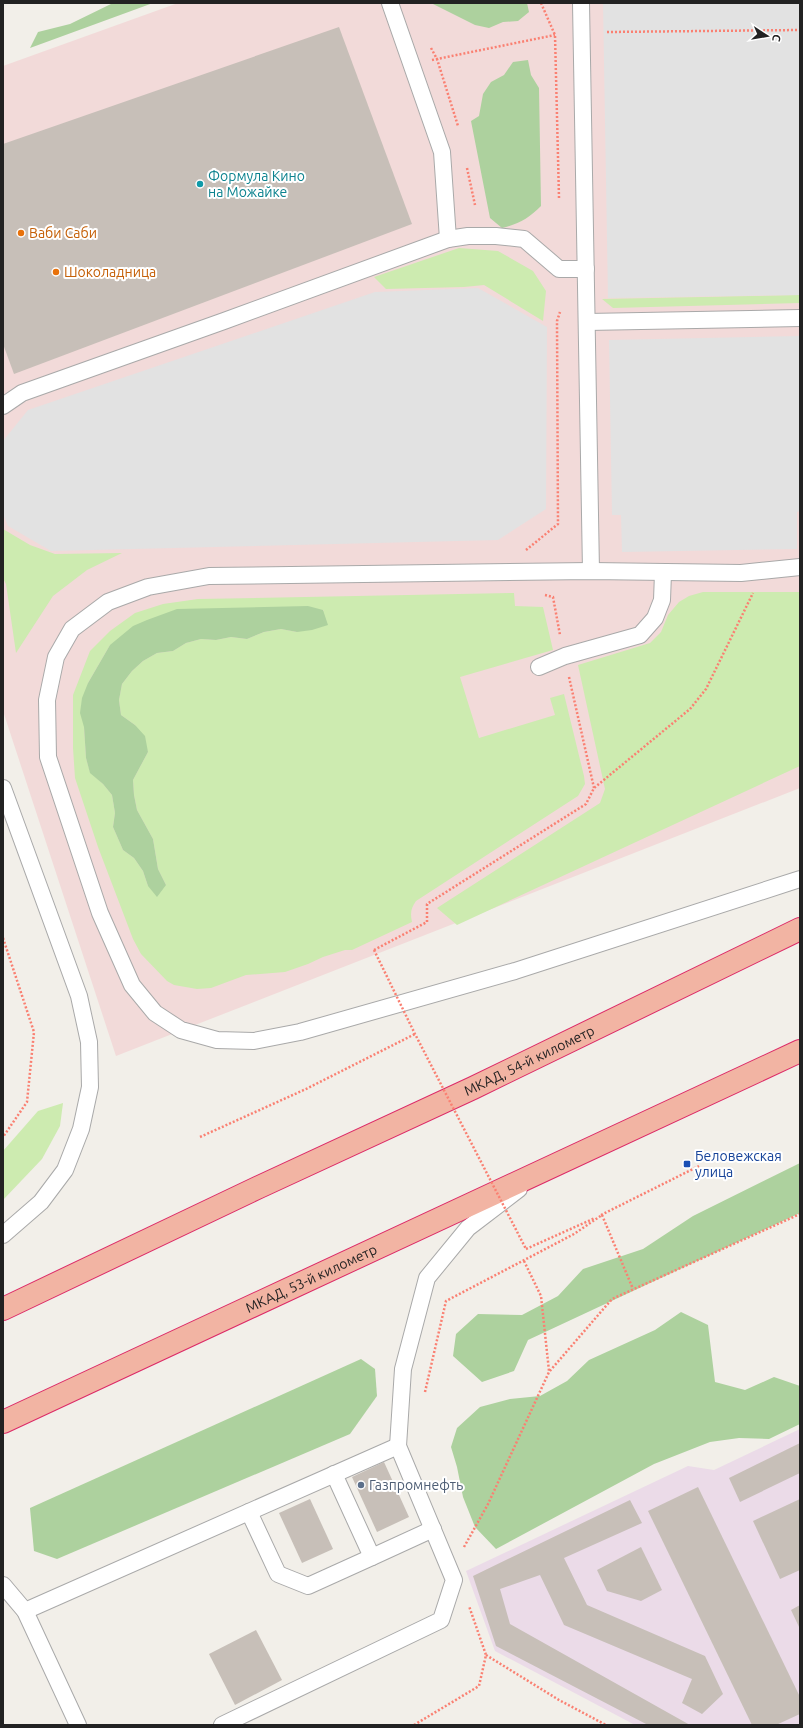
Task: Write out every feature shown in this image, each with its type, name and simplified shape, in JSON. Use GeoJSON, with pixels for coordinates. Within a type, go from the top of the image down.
{"type":"FeatureCollection","features":[{"type":"Feature","properties":{"kind":"highway","name":"МКАД, 54-й километр"},"geometry":{"type":"LineString","coordinates":[[3,1309],[257,1188],[473,1088],[800,929]]}},
{"type":"Feature","properties":{"kind":"highway","name":"МКАД, 53-й километр"},"geometry":{"type":"LineString","coordinates":[[3,1422],[800,1051]]}},
{"type":"Feature","properties":{"kind":"lane"},"geometry":{"type":"LineString","coordinates":[[390,3],[410,64],[442,152],[448,239]]}},
{"type":"Feature","properties":{"kind":"lane"},"geometry":{"type":"LineString","coordinates":[[582,3],[591,571]]}},
{"type":"Feature","properties":{"kind":"lane"},"geometry":{"type":"LineString","coordinates":[[3,406],[22,393],[448,239],[468,236],[496,236],[524,239],[559,269],[586,269]]}},
{"type":"Feature","properties":{"kind":"lane"},"geometry":{"type":"LineString","coordinates":[[587,322],[800,318]]}},
{"type":"Feature","properties":{"kind":"lane"},"geometry":{"type":"LineString","coordinates":[[800,567],[757,572],[663,573],[591,571],[209,576],[148,587],[108,602],[72,629],[56,657],[46,700],[48,757],[100,913],[132,985],[155,1013],[181,1030],[218,1040],[254,1041],[300,1032],[515,971],[800,879]]}},
{"type":"Feature","properties":{"kind":"lane"},"geometry":{"type":"LineString","coordinates":[[539,667],[565,656],[640,635],[656,618],[662,600],[663,573]]}},
{"type":"Feature","properties":{"kind":"lane"},"geometry":{"type":"LineString","coordinates":[[3,788],[79,996],[90,1042],[90,1087],[81,1129],[65,1170],[41,1202],[3,1235]]}},
{"type":"Feature","properties":{"kind":"lane"},"geometry":{"type":"LineString","coordinates":[[222,1725],[441,1620],[454,1580],[398,1446],[403,1368],[426,1278],[468,1228],[541,1172]]}},
{"type":"Feature","properties":{"kind":"lane"},"geometry":{"type":"LineString","coordinates":[[25,1611],[398,1446]]}},
{"type":"Feature","properties":{"kind":"lane"},"geometry":{"type":"LineString","coordinates":[[334,1474],[372,1557]]}},
{"type":"Feature","properties":{"kind":"lane"},"geometry":{"type":"LineString","coordinates":[[249,1512],[278,1574],[308,1586],[433,1529]]}},
{"type":"Feature","properties":{"kind":"lane"},"geometry":{"type":"LineString","coordinates":[[3,1585],[25,1611],[78,1725]]}},
{"type":"Feature","properties":{"kind":"path"},"geometry":{"type":"LineString","coordinates":[[541,3],[555,35],[559,198]]}},
{"type":"Feature","properties":{"kind":"path"},"geometry":{"type":"LineString","coordinates":[[607,32],[800,30]]}},
{"type":"Feature","properties":{"kind":"path"},"geometry":{"type":"LineString","coordinates":[[410,64],[555,35]]}},
{"type":"Feature","properties":{"kind":"path"},"geometry":{"type":"LineString","coordinates":[[524,551],[558,524],[557,321],[560,312]]}},
{"type":"Feature","properties":{"kind":"path"},"geometry":{"type":"LineString","coordinates":[[699,1166],[602,1215],[526,1249],[415,1034],[374,950],[427,922],[427,904],[586,804],[594,788],[690,709],[706,689],[756,587],[757,572]]}},
{"type":"Feature","properties":{"kind":"path"},"geometry":{"type":"LineString","coordinates":[[539,594],[553,597],[594,788]]}},
{"type":"Feature","properties":{"kind":"path"},"geometry":{"type":"LineString","coordinates":[[3,938],[34,1032],[27,1102],[3,1138]]}},
{"type":"Feature","properties":{"kind":"path"},"geometry":{"type":"LineString","coordinates":[[200,1137],[306,1089],[415,1034]]}},
{"type":"Feature","properties":{"kind":"path"},"geometry":{"type":"LineString","coordinates":[[462,1551],[488,1504],[549,1372],[612,1299],[800,1214]]}},
{"type":"Feature","properties":{"kind":"path"},"geometry":{"type":"LineString","coordinates":[[425,1392],[446,1300],[574,1234],[602,1215]]}},
{"type":"Feature","properties":{"kind":"path"},"geometry":{"type":"LineString","coordinates":[[602,1215],[633,1289]]}},
{"type":"Feature","properties":{"kind":"path"},"geometry":{"type":"LineString","coordinates":[[524,1261],[541,1296],[549,1372]]}},
{"type":"Feature","properties":{"kind":"path"},"geometry":{"type":"LineString","coordinates":[[414,1725],[479,1686],[486,1655],[468,1602]]}},
{"type":"Feature","properties":{"kind":"path"},"geometry":{"type":"LineString","coordinates":[[486,1655],[559,1700],[606,1725]]}},
{"type":"Feature","properties":{"kind":"shaded area"},"geometry":{"type":"Polygon","coordinates":[[[178,3],[800,3],[800,788],[116,1056],[3,711],[3,66],[178,3]]]}},
{"type":"Feature","properties":{"kind":"shaded area"},"geometry":{"type":"Polygon","coordinates":[[[603,3],[800,3],[800,295],[608,298],[603,3]]]}},
{"type":"Feature","properties":{"kind":"shaded area"},"geometry":{"type":"Polygon","coordinates":[[[478,288],[547,327],[546,509],[498,540],[51,551],[8,526],[3,514],[3,441],[28,410],[375,292],[478,288]]]}},
{"type":"Feature","properties":{"kind":"shaded area"},"geometry":{"type":"Polygon","coordinates":[[[800,336],[800,511],[797,512],[797,549],[622,552],[621,515],[612,515],[609,340],[800,336]]]}},
{"type":"Feature","properties":{"kind":"shaded area"},"geometry":{"type":"Polygon","coordinates":[[[800,1429],[800,1725],[635,1725],[495,1651],[466,1571],[688,1466],[714,1470],[800,1429]]]}},
{"type":"Feature","properties":{"kind":"green space"},"geometry":{"type":"Polygon","coordinates":[[[113,3],[153,3],[30,48],[38,32],[70,24],[113,3]]]}},
{"type":"Feature","properties":{"kind":"green space"},"geometry":{"type":"Polygon","coordinates":[[[431,3],[527,3],[529,12],[518,21],[503,22],[489,28],[475,25],[431,3]]]}},
{"type":"Feature","properties":{"kind":"green space"},"geometry":{"type":"Polygon","coordinates":[[[528,60],[531,75],[539,88],[541,206],[523,220],[514,225],[502,228],[490,218],[471,121],[479,116],[483,94],[491,82],[504,75],[513,62],[528,60]]]}},
{"type":"Feature","properties":{"kind":"green space"},"geometry":{"type":"Polygon","coordinates":[[[459,248],[498,251],[533,271],[546,291],[543,321],[484,285],[386,289],[374,277],[459,248]]]}},
{"type":"Feature","properties":{"kind":"green space"},"geometry":{"type":"Polygon","coordinates":[[[800,295],[800,303],[613,308],[602,299],[800,295]]]}},
{"type":"Feature","properties":{"kind":"green space"},"geometry":{"type":"Polygon","coordinates":[[[3,529],[30,545],[55,554],[122,553],[87,570],[53,596],[16,653],[6,584],[3,578],[3,529]]]}},
{"type":"Feature","properties":{"kind":"green space"},"geometry":{"type":"Polygon","coordinates":[[[703,592],[800,592],[800,766],[457,925],[437,908],[600,803],[605,789],[578,665],[650,643],[661,632],[668,615],[679,602],[689,596],[703,592]]]}},
{"type":"Feature","properties":{"kind":"green space"},"geometry":{"type":"Polygon","coordinates":[[[514,593],[515,606],[543,607],[553,650],[460,677],[479,738],[555,715],[550,698],[564,694],[585,784],[578,796],[416,901],[411,911],[412,922],[352,950],[345,950],[323,957],[285,972],[246,975],[211,988],[197,989],[174,985],[167,981],[141,954],[133,939],[98,847],[75,778],[73,748],[73,695],[90,651],[110,631],[135,613],[163,604],[198,599],[514,593]],[[324,610],[110,645],[88,683],[84,727],[86,758],[90,772],[112,795],[115,813],[113,827],[123,850],[134,858],[143,871],[148,886],[166,885],[158,869],[153,839],[137,810],[133,780],[148,752],[135,725],[121,715],[119,700],[122,684],[132,671],[143,661],[157,653],[173,651],[186,643],[201,639],[216,640],[231,637],[247,639],[264,632],[281,629],[297,632],[324,610]]]}},
{"type":"Feature","properties":{"kind":"green space"},"geometry":{"type":"Polygon","coordinates":[[[308,606],[323,610],[328,625],[312,630],[297,632],[281,629],[264,632],[247,639],[231,637],[216,640],[201,639],[186,643],[173,651],[157,653],[143,661],[132,671],[122,684],[119,700],[121,715],[135,725],[145,736],[148,752],[133,780],[137,810],[153,839],[158,869],[166,885],[157,897],[148,886],[143,871],[134,858],[123,850],[113,827],[115,813],[112,795],[103,784],[90,773],[86,758],[84,727],[80,713],[82,698],[88,683],[110,645],[133,626],[177,609],[308,606]]]}},
{"type":"Feature","properties":{"kind":"green space"},"geometry":{"type":"Polygon","coordinates":[[[63,1103],[60,1126],[42,1159],[3,1200],[3,1151],[38,1111],[63,1103]]]}},
{"type":"Feature","properties":{"kind":"green space"},"geometry":{"type":"Polygon","coordinates":[[[800,1163],[800,1213],[528,1340],[514,1371],[482,1382],[453,1356],[456,1334],[478,1314],[522,1315],[558,1296],[583,1269],[643,1249],[693,1216],[800,1163]]]}},
{"type":"Feature","properties":{"kind":"green space"},"geometry":{"type":"Polygon","coordinates":[[[681,1312],[708,1325],[715,1382],[745,1390],[774,1377],[800,1386],[800,1424],[769,1439],[739,1438],[710,1442],[654,1464],[496,1549],[475,1527],[463,1497],[451,1447],[457,1428],[480,1407],[510,1399],[540,1396],[567,1381],[589,1360],[655,1330],[681,1312]]]}},
{"type":"Feature","properties":{"kind":"green space"},"geometry":{"type":"Polygon","coordinates":[[[361,1359],[375,1369],[377,1396],[350,1434],[57,1559],[34,1551],[30,1508],[361,1359]]]}},
{"type":"Feature","properties":{"kind":"building","name":"Формула Кино на Можайке"},"geometry":{"type":"Polygon","coordinates":[[[339,27],[412,224],[14,374],[3,344],[3,144],[339,27]]]}},
{"type":"Feature","properties":{"kind":"building"},"geometry":{"type":"Polygon","coordinates":[[[800,1443],[800,1473],[740,1502],[729,1478],[800,1443]]]}},
{"type":"Feature","properties":{"kind":"building"},"geometry":{"type":"Polygon","coordinates":[[[384,1462],[409,1517],[377,1532],[352,1477],[384,1462]]]}},
{"type":"Feature","properties":{"kind":"building"},"geometry":{"type":"Polygon","coordinates":[[[698,1487],[800,1697],[800,1714],[776,1725],[752,1725],[648,1511],[698,1487]]]}},
{"type":"Feature","properties":{"kind":"building"},"geometry":{"type":"Polygon","coordinates":[[[310,1499],[333,1549],[302,1563],[279,1513],[310,1499]]]}},
{"type":"Feature","properties":{"kind":"building"},"geometry":{"type":"Polygon","coordinates":[[[800,1499],[800,1570],[780,1579],[753,1521],[800,1499]]]}},
{"type":"Feature","properties":{"kind":"building"},"geometry":{"type":"Polygon","coordinates":[[[630,1500],[642,1523],[564,1558],[587,1605],[705,1656],[723,1694],[702,1714],[682,1703],[692,1679],[564,1625],[540,1575],[500,1589],[510,1624],[690,1725],[648,1725],[496,1646],[473,1576],[630,1500]]]}},
{"type":"Feature","properties":{"kind":"building"},"geometry":{"type":"Polygon","coordinates":[[[641,1547],[662,1590],[641,1601],[607,1591],[597,1570],[641,1547]]]}},
{"type":"Feature","properties":{"kind":"building"},"geometry":{"type":"Polygon","coordinates":[[[800,1605],[800,1629],[791,1610],[800,1605]]]}},
{"type":"Feature","properties":{"kind":"building"},"geometry":{"type":"Polygon","coordinates":[[[256,1630],[282,1680],[235,1705],[209,1654],[256,1630]]]}},
{"type":"Feature","properties":{"kind":"place","name":"Формула Кино на Можайке"},"geometry":{"type":"Point","coordinates":[200,184]}},
{"type":"Feature","properties":{"kind":"place","name":"Ваби Саби"},"geometry":{"type":"Point","coordinates":[21,233]}},
{"type":"Feature","properties":{"kind":"place","name":"Шоколадница"},"geometry":{"type":"Point","coordinates":[56,272]}},
{"type":"Feature","properties":{"kind":"place","name":"Беловежская улица"},"geometry":{"type":"Point","coordinates":[687,1164]}},
{"type":"Feature","properties":{"kind":"place","name":"Газпромнефть"},"geometry":{"type":"Point","coordinates":[361,1485]}}]}
